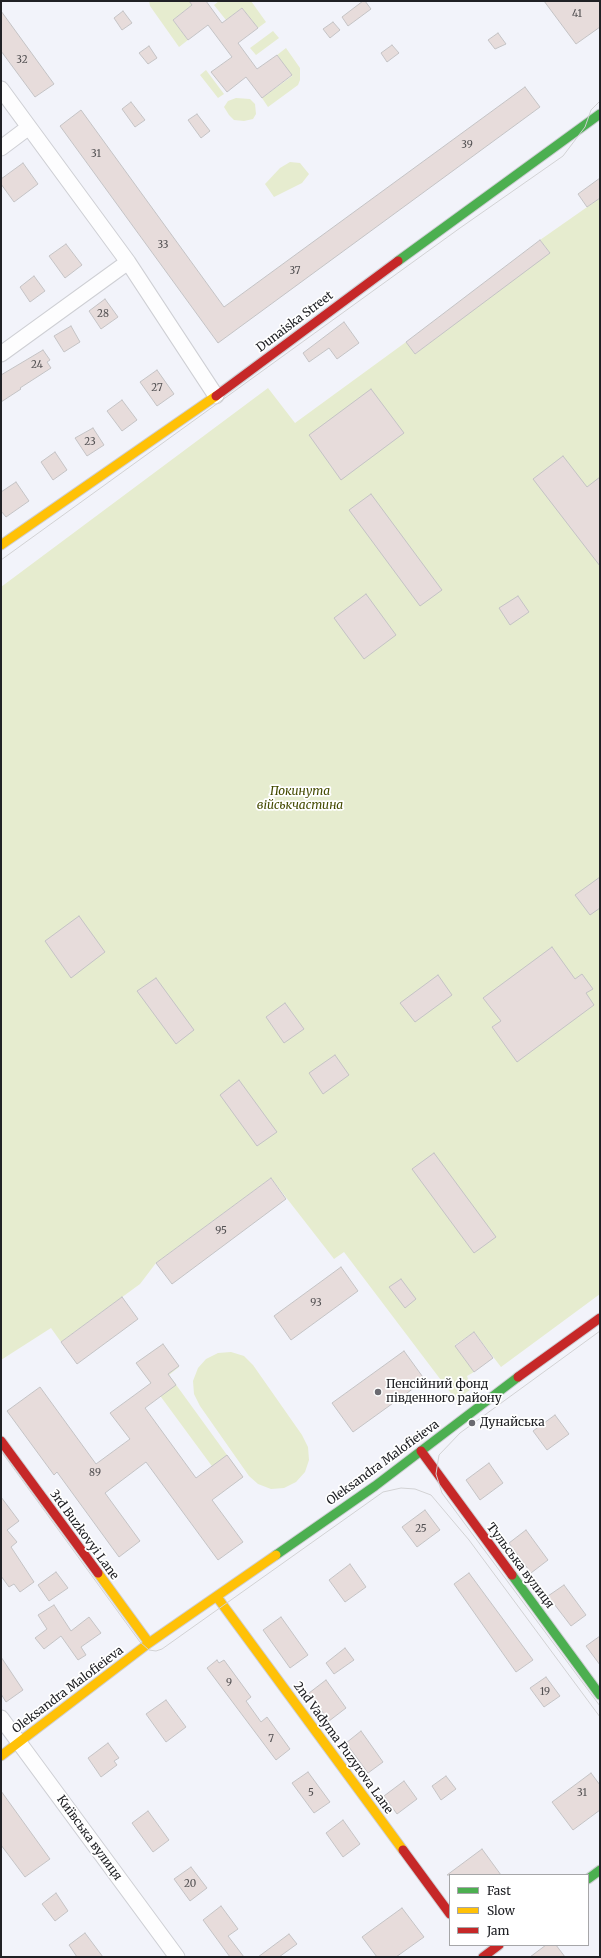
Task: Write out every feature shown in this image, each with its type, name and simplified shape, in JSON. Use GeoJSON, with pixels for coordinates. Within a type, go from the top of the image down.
{"type":"FeatureCollection","features":[{"type":"Feature","properties":{"kind":"street"},"geometry":{"type":"LineString","coordinates":[[1,89],[128,262],[216,396]]}},
{"type":"Feature","properties":{"kind":"street","name":"Dunaiska Street"},"geometry":{"type":"LineString","coordinates":[[4,538],[216,396],[366,283],[600,114]]}},
{"type":"Feature","properties":{"kind":"street"},"geometry":{"type":"LineString","coordinates":[[1,148],[29,127]]}},
{"type":"Feature","properties":{"kind":"street"},"geometry":{"type":"LineString","coordinates":[[1,354],[128,262]]}},
{"type":"Feature","properties":{"kind":"street","name":"Oleksandra Malofieieva"},"geometry":{"type":"LineString","coordinates":[[1,1756],[149,1643],[217,1597],[421,1451],[509,1383],[600,1318]]}},
{"type":"Feature","properties":{"kind":"street","name":"3rd Buzkovyi Lane"},"geometry":{"type":"LineString","coordinates":[[1,1441],[149,1643]]}},
{"type":"Feature","properties":{"kind":"street","name":"Тульська вулиця"},"geometry":{"type":"LineString","coordinates":[[421,1451],[600,1695]]}},
{"type":"Feature","properties":{"kind":"street","name":"2nd Vadyma Puzyrova Lane"},"geometry":{"type":"LineString","coordinates":[[217,1597],[449,1913]]}},
{"type":"Feature","properties":{"kind":"street","name":"Київська вулиця"},"geometry":{"type":"LineString","coordinates":[[1,1718],[177,1957]]}},
{"type":"Feature","properties":{"kind":"street"},"geometry":{"type":"LineString","coordinates":[[589,1878],[600,1870]]}},
{"type":"Feature","properties":{"kind":"street"},"geometry":{"type":"LineString","coordinates":[[481,1955],[497,1946]]}},
{"type":"Feature","properties":{"kind":"green space"},"geometry":{"type":"Polygon","coordinates":[[[149,1],[189,1],[192,5],[173,20],[188,40],[179,47],[150,6],[149,1]]]}},
{"type":"Feature","properties":{"kind":"green space"},"geometry":{"type":"Polygon","coordinates":[[[219,1],[251,1],[266,22],[258,28],[242,8],[226,20],[214,5],[219,1]]]}},
{"type":"Feature","properties":{"kind":"green space"},"geometry":{"type":"Polygon","coordinates":[[[273,31],[279,38],[256,55],[250,48],[273,31]]]}},
{"type":"Feature","properties":{"kind":"green space"},"geometry":{"type":"Polygon","coordinates":[[[286,48],[300,68],[300,80],[298,85],[268,107],[262,98],[292,76],[277,55],[286,48]]]}},
{"type":"Feature","properties":{"kind":"green space"},"geometry":{"type":"Polygon","coordinates":[[[206,70],[224,94],[218,98],[200,75],[206,70]]]}},
{"type":"Feature","properties":{"kind":"green space"},"geometry":{"type":"Polygon","coordinates":[[[236,98],[250,99],[255,104],[256,114],[253,119],[244,121],[234,120],[229,115],[224,107],[228,101],[236,98]]]}},
{"type":"Feature","properties":{"kind":"green space"},"geometry":{"type":"Polygon","coordinates":[[[290,162],[300,163],[309,174],[302,183],[274,197],[265,184],[280,168],[290,162]]]}},
{"type":"Feature","properties":{"kind":"green space","name":"Покинута військчастина"},"geometry":{"type":"Polygon","coordinates":[[[600,198],[600,1294],[501,1367],[474,1332],[455,1345],[474,1372],[467,1376],[471,1389],[456,1400],[344,1252],[334,1259],[271,1178],[156,1263],[140,1284],[61,1342],[51,1328],[1,1360],[1,587],[268,388],[295,423],[406,342],[415,354],[549,252],[540,240],[600,198]]]}},
{"type":"Feature","properties":{"kind":"green space"},"geometry":{"type":"Polygon","coordinates":[[[163,1344],[179,1367],[169,1375],[243,1477],[228,1488],[136,1363],[163,1344]]]}},
{"type":"Feature","properties":{"kind":"green space"},"geometry":{"type":"Polygon","coordinates":[[[231,1352],[244,1356],[253,1365],[302,1435],[308,1447],[309,1460],[305,1472],[296,1482],[284,1488],[271,1489],[258,1484],[249,1476],[200,1406],[194,1394],[193,1381],[198,1368],[206,1359],[218,1353],[231,1352]]]}},
{"type":"Feature","properties":{"kind":"building"},"geometry":{"type":"Polygon","coordinates":[[[189,1],[206,1],[222,23],[242,8],[258,28],[238,43],[257,69],[277,55],[292,75],[262,98],[246,77],[227,92],[211,72],[232,57],[208,25],[188,40],[173,20],[192,5],[189,1]]]}},
{"type":"Feature","properties":{"kind":"building"},"geometry":{"type":"Polygon","coordinates":[[[365,1],[371,9],[348,26],[342,17],[365,1]]]}},
{"type":"Feature","properties":{"kind":"building"},"geometry":{"type":"Polygon","coordinates":[[[544,1],[600,1],[600,27],[576,44],[544,1]]]}},
{"type":"Feature","properties":{"kind":"building"},"geometry":{"type":"Polygon","coordinates":[[[1,11],[54,84],[35,97],[1,51],[1,11]]]}},
{"type":"Feature","properties":{"kind":"building"},"geometry":{"type":"Polygon","coordinates":[[[123,11],[132,23],[122,30],[114,18],[123,11]]]}},
{"type":"Feature","properties":{"kind":"building"},"geometry":{"type":"Polygon","coordinates":[[[333,22],[340,30],[330,38],[323,29],[333,22]]]}},
{"type":"Feature","properties":{"kind":"building"},"geometry":{"type":"Polygon","coordinates":[[[498,33],[506,44],[495,49],[488,40],[498,33]]]}},
{"type":"Feature","properties":{"kind":"building"},"geometry":{"type":"Polygon","coordinates":[[[392,45],[399,53],[387,62],[381,53],[392,45]]]}},
{"type":"Feature","properties":{"kind":"building"},"geometry":{"type":"Polygon","coordinates":[[[149,46],[157,58],[148,64],[139,53],[149,46]]]}},
{"type":"Feature","properties":{"kind":"building"},"geometry":{"type":"Polygon","coordinates":[[[525,87],[540,107],[218,343],[60,126],[81,110],[224,307],[525,87]]]}},
{"type":"Feature","properties":{"kind":"building"},"geometry":{"type":"Polygon","coordinates":[[[131,102],[145,120],[135,127],[122,109],[131,102]]]}},
{"type":"Feature","properties":{"kind":"building"},"geometry":{"type":"Polygon","coordinates":[[[197,114],[210,131],[201,138],[188,120],[197,114]]]}},
{"type":"Feature","properties":{"kind":"building"},"geometry":{"type":"Polygon","coordinates":[[[23,163],[38,184],[14,202],[1,184],[1,179],[23,163]]]}},
{"type":"Feature","properties":{"kind":"building"},"geometry":{"type":"Polygon","coordinates":[[[600,178],[600,198],[587,207],[578,194],[600,178]]]}},
{"type":"Feature","properties":{"kind":"building"},"geometry":{"type":"Polygon","coordinates":[[[540,240],[550,253],[415,354],[406,342],[540,240]]]}},
{"type":"Feature","properties":{"kind":"building"},"geometry":{"type":"Polygon","coordinates":[[[66,244],[82,265],[65,278],[49,256],[66,244]]]}},
{"type":"Feature","properties":{"kind":"building"},"geometry":{"type":"Polygon","coordinates":[[[34,276],[45,291],[30,302],[20,287],[34,276]]]}},
{"type":"Feature","properties":{"kind":"building"},"geometry":{"type":"Polygon","coordinates":[[[105,299],[118,317],[101,329],[89,311],[105,299]]]}},
{"type":"Feature","properties":{"kind":"building"},"geometry":{"type":"Polygon","coordinates":[[[344,322],[359,343],[337,359],[329,348],[309,362],[303,353],[344,322]]]}},
{"type":"Feature","properties":{"kind":"building"},"geometry":{"type":"Polygon","coordinates":[[[71,326],[80,342],[64,352],[54,336],[71,326]]]}},
{"type":"Feature","properties":{"kind":"building"},"geometry":{"type":"Polygon","coordinates":[[[43,350],[50,360],[47,362],[51,368],[1,402],[1,375],[43,350]]]}},
{"type":"Feature","properties":{"kind":"building"},"geometry":{"type":"Polygon","coordinates":[[[157,370],[174,394],[157,406],[140,382],[157,370]]]}},
{"type":"Feature","properties":{"kind":"building"},"geometry":{"type":"Polygon","coordinates":[[[371,389],[404,433],[341,480],[309,435],[371,389]]]}},
{"type":"Feature","properties":{"kind":"building"},"geometry":{"type":"Polygon","coordinates":[[[122,400],[137,420],[122,431],[107,411],[122,400]]]}},
{"type":"Feature","properties":{"kind":"building"},"geometry":{"type":"Polygon","coordinates":[[[93,428],[104,445],[87,456],[75,438],[93,428]]]}},
{"type":"Feature","properties":{"kind":"building"},"geometry":{"type":"Polygon","coordinates":[[[55,452],[67,470],[53,480],[41,462],[55,452]]]}},
{"type":"Feature","properties":{"kind":"building"},"geometry":{"type":"Polygon","coordinates":[[[563,456],[587,487],[600,477],[600,566],[533,479],[563,456]]]}},
{"type":"Feature","properties":{"kind":"building"},"geometry":{"type":"Polygon","coordinates":[[[16,482],[29,501],[6,517],[1,511],[1,492],[16,482]]]}},
{"type":"Feature","properties":{"kind":"building"},"geometry":{"type":"Polygon","coordinates":[[[371,494],[442,590],[420,606],[349,510],[371,494]]]}},
{"type":"Feature","properties":{"kind":"building"},"geometry":{"type":"Polygon","coordinates":[[[366,594],[396,635],[364,659],[334,618],[366,594]]]}},
{"type":"Feature","properties":{"kind":"building"},"geometry":{"type":"Polygon","coordinates":[[[518,596],[529,612],[510,625],[499,608],[518,596]]]}},
{"type":"Feature","properties":{"kind":"building"},"geometry":{"type":"Polygon","coordinates":[[[600,877],[600,908],[590,915],[575,895],[600,877]]]}},
{"type":"Feature","properties":{"kind":"building"},"geometry":{"type":"Polygon","coordinates":[[[79,916],[105,952],[71,978],[45,941],[79,916]]]}},
{"type":"Feature","properties":{"kind":"building"},"geometry":{"type":"Polygon","coordinates":[[[552,947],[575,979],[582,974],[593,989],[586,993],[594,1005],[517,1062],[492,1027],[501,1021],[483,998],[552,947]]]}},
{"type":"Feature","properties":{"kind":"building"},"geometry":{"type":"Polygon","coordinates":[[[438,975],[452,995],[415,1022],[400,1003],[438,975]]]}},
{"type":"Feature","properties":{"kind":"building"},"geometry":{"type":"Polygon","coordinates":[[[156,978],[194,1030],[176,1044],[137,991],[156,978]]]}},
{"type":"Feature","properties":{"kind":"building"},"geometry":{"type":"Polygon","coordinates":[[[285,1003],[304,1029],[284,1043],[266,1017],[285,1003]]]}},
{"type":"Feature","properties":{"kind":"building"},"geometry":{"type":"Polygon","coordinates":[[[335,1055],[349,1075],[323,1094],[309,1073],[335,1055]]]}},
{"type":"Feature","properties":{"kind":"building"},"geometry":{"type":"Polygon","coordinates":[[[239,1080],[277,1132],[257,1146],[220,1095],[239,1080]]]}},
{"type":"Feature","properties":{"kind":"building"},"geometry":{"type":"Polygon","coordinates":[[[434,1153],[496,1237],[474,1253],[412,1169],[434,1153]]]}},
{"type":"Feature","properties":{"kind":"building"},"geometry":{"type":"Polygon","coordinates":[[[271,1178],[286,1199],[172,1284],[156,1263],[271,1178]]]}},
{"type":"Feature","properties":{"kind":"building"},"geometry":{"type":"Polygon","coordinates":[[[341,1267],[358,1291],[291,1340],[274,1316],[341,1267]]]}},
{"type":"Feature","properties":{"kind":"building"},"geometry":{"type":"Polygon","coordinates":[[[401,1279],[416,1299],[405,1308],[389,1287],[401,1279]]]}},
{"type":"Feature","properties":{"kind":"building"},"geometry":{"type":"Polygon","coordinates":[[[122,1297],[138,1319],[77,1364],[61,1342],[122,1297]]]}},
{"type":"Feature","properties":{"kind":"building"},"geometry":{"type":"Polygon","coordinates":[[[474,1332],[493,1358],[474,1372],[455,1346],[474,1332]]]}},
{"type":"Feature","properties":{"kind":"building"},"geometry":{"type":"Polygon","coordinates":[[[163,1344],[179,1366],[168,1374],[176,1385],[145,1408],[196,1478],[227,1455],[243,1477],[212,1500],[243,1542],[218,1560],[146,1462],[105,1493],[140,1541],[119,1557],[57,1472],[54,1475],[7,1411],[40,1387],[96,1464],[130,1439],[110,1413],[151,1383],[136,1363],[163,1344]]]}},
{"type":"Feature","properties":{"kind":"building","name":"Пенсійний фонд південного району"},"geometry":{"type":"Polygon","coordinates":[[[404,1351],[425,1380],[353,1432],[332,1403],[404,1351]]]}},
{"type":"Feature","properties":{"kind":"building"},"geometry":{"type":"Polygon","coordinates":[[[555,1415],[569,1434],[547,1450],[533,1431],[555,1415]]]}},
{"type":"Feature","properties":{"kind":"building"},"geometry":{"type":"Polygon","coordinates":[[[489,1463],[503,1483],[480,1500],[466,1480],[489,1463]]]}},
{"type":"Feature","properties":{"kind":"building"},"geometry":{"type":"Polygon","coordinates":[[[1,1497],[19,1521],[7,1530],[17,1542],[11,1547],[34,1582],[20,1592],[14,1584],[9,1587],[1,1576],[1,1497]]]}},
{"type":"Feature","properties":{"kind":"building"},"geometry":{"type":"Polygon","coordinates":[[[425,1510],[440,1530],[417,1547],[402,1527],[425,1510]]]}},
{"type":"Feature","properties":{"kind":"building"},"geometry":{"type":"Polygon","coordinates":[[[526,1530],[548,1560],[531,1573],[509,1543],[526,1530]]]}},
{"type":"Feature","properties":{"kind":"building"},"geometry":{"type":"Polygon","coordinates":[[[350,1564],[366,1587],[345,1602],[329,1580],[350,1564]]]}},
{"type":"Feature","properties":{"kind":"building"},"geometry":{"type":"Polygon","coordinates":[[[56,1572],[68,1588],[49,1601],[38,1585],[56,1572]]]}},
{"type":"Feature","properties":{"kind":"building"},"geometry":{"type":"Polygon","coordinates":[[[469,1573],[533,1660],[516,1672],[454,1584],[469,1573]]]}},
{"type":"Feature","properties":{"kind":"building"},"geometry":{"type":"Polygon","coordinates":[[[564,1585],[586,1615],[571,1626],[548,1596],[564,1585]]]}},
{"type":"Feature","properties":{"kind":"building"},"geometry":{"type":"Polygon","coordinates":[[[54,1605],[71,1631],[89,1617],[101,1633],[81,1647],[86,1655],[78,1660],[61,1636],[44,1649],[35,1638],[47,1629],[38,1615],[54,1605]]]}},
{"type":"Feature","properties":{"kind":"building"},"geometry":{"type":"Polygon","coordinates":[[[281,1617],[308,1655],[290,1668],[263,1630],[281,1617]]]}},
{"type":"Feature","properties":{"kind":"building"},"geometry":{"type":"Polygon","coordinates":[[[600,1636],[600,1665],[586,1646],[600,1636]]]}},
{"type":"Feature","properties":{"kind":"building"},"geometry":{"type":"Polygon","coordinates":[[[345,1648],[354,1660],[334,1674],[326,1663],[345,1648]]]}},
{"type":"Feature","properties":{"kind":"building"},"geometry":{"type":"Polygon","coordinates":[[[1,1657],[23,1690],[6,1702],[1,1694],[1,1657]]]}},
{"type":"Feature","properties":{"kind":"building"},"geometry":{"type":"Polygon","coordinates":[[[217,1660],[219,1663],[224,1660],[251,1697],[246,1701],[261,1722],[267,1717],[290,1749],[276,1760],[207,1668],[217,1660]]]}},
{"type":"Feature","properties":{"kind":"building"},"geometry":{"type":"Polygon","coordinates":[[[546,1677],[560,1696],[544,1707],[530,1688],[546,1677]]]}},
{"type":"Feature","properties":{"kind":"building"},"geometry":{"type":"Polygon","coordinates":[[[326,1680],[346,1708],[329,1721],[309,1693],[326,1680]]]}},
{"type":"Feature","properties":{"kind":"building"},"geometry":{"type":"Polygon","coordinates":[[[166,1700],[186,1727],[166,1742],[146,1714],[166,1700]]]}},
{"type":"Feature","properties":{"kind":"building"},"geometry":{"type":"Polygon","coordinates":[[[361,1731],[383,1762],[368,1773],[346,1743],[361,1731]]]}},
{"type":"Feature","properties":{"kind":"building"},"geometry":{"type":"Polygon","coordinates":[[[108,1743],[119,1758],[114,1761],[117,1765],[101,1777],[88,1758],[108,1743]]]}},
{"type":"Feature","properties":{"kind":"building"},"geometry":{"type":"Polygon","coordinates":[[[308,1772],[330,1802],[314,1813],[292,1783],[308,1772]]]}},
{"type":"Feature","properties":{"kind":"building"},"geometry":{"type":"Polygon","coordinates":[[[591,1773],[600,1785],[600,1810],[573,1830],[552,1802],[591,1773]]]}},
{"type":"Feature","properties":{"kind":"building"},"geometry":{"type":"Polygon","coordinates":[[[446,1776],[456,1789],[441,1800],[432,1786],[446,1776]]]}},
{"type":"Feature","properties":{"kind":"building"},"geometry":{"type":"Polygon","coordinates":[[[404,1781],[417,1799],[397,1814],[384,1796],[404,1781]]]}},
{"type":"Feature","properties":{"kind":"building"},"geometry":{"type":"Polygon","coordinates":[[[1,1791],[50,1859],[25,1877],[1,1845],[1,1791]]]}},
{"type":"Feature","properties":{"kind":"building"},"geometry":{"type":"Polygon","coordinates":[[[148,1811],[169,1840],[153,1852],[132,1823],[148,1811]]]}},
{"type":"Feature","properties":{"kind":"building"},"geometry":{"type":"Polygon","coordinates":[[[343,1820],[360,1844],[343,1857],[326,1833],[343,1820]]]}},
{"type":"Feature","properties":{"kind":"building"},"geometry":{"type":"Polygon","coordinates":[[[482,1849],[500,1874],[449,1874],[447,1875],[482,1849]]]}},
{"type":"Feature","properties":{"kind":"building"},"geometry":{"type":"Polygon","coordinates":[[[191,1867],[207,1888],[190,1901],[174,1879],[191,1867]]]}},
{"type":"Feature","properties":{"kind":"building"},"geometry":{"type":"Polygon","coordinates":[[[56,1893],[68,1911],[55,1921],[42,1904],[56,1893]]]}},
{"type":"Feature","properties":{"kind":"building"},"geometry":{"type":"Polygon","coordinates":[[[221,1906],[238,1929],[228,1936],[244,1957],[230,1957],[203,1920],[221,1906]]]}},
{"type":"Feature","properties":{"kind":"building"},"geometry":{"type":"Polygon","coordinates":[[[402,1908],[424,1937],[396,1957],[377,1957],[362,1937],[402,1908]]]}},
{"type":"Feature","properties":{"kind":"building"},"geometry":{"type":"Polygon","coordinates":[[[85,1933],[103,1957],[77,1957],[69,1945],[85,1933]]]}},
{"type":"Feature","properties":{"kind":"building"},"geometry":{"type":"Polygon","coordinates":[[[289,1934],[297,1944],[279,1957],[258,1957],[289,1934]]]}},
{"type":"Feature","properties":{"kind":"building"},"geometry":{"type":"Polygon","coordinates":[[[545,1946],[557,1946],[565,1957],[530,1957],[545,1946]]]}},
{"type":"Feature","properties":{"kind":"tram line"},"geometry":{"type":"LineString","coordinates":[[1,560],[460,228],[563,156],[585,127],[591,110],[600,101]]}},
{"type":"Feature","properties":{"kind":"tram line"},"geometry":{"type":"LineString","coordinates":[[600,1331],[460,1433],[439,1455],[436,1474],[442,1493],[600,1706]]}},
{"type":"Feature","properties":{"kind":"tram line"},"geometry":{"type":"LineString","coordinates":[[1,1451],[140,1642],[149,1650],[156,1651],[162,1649],[383,1492],[401,1488],[415,1489],[431,1495],[469,1540],[600,1717]]}},
{"type":"Feature","properties":{"kind":"traffic: fast"},"geometry":{"type":"LineString","coordinates":[[398,261],[600,114]]}},
{"type":"Feature","properties":{"kind":"traffic: fast"},"geometry":{"type":"LineString","coordinates":[[276,1555],[375,1486],[518,1377]]}},
{"type":"Feature","properties":{"kind":"traffic: fast"},"geometry":{"type":"LineString","coordinates":[[512,1575],[600,1695]]}},
{"type":"Feature","properties":{"kind":"traffic: fast"},"geometry":{"type":"LineString","coordinates":[[589,1878],[600,1870]]}},
{"type":"Feature","properties":{"kind":"traffic: slow"},"geometry":{"type":"LineString","coordinates":[[1,545],[216,396]]}},
{"type":"Feature","properties":{"kind":"traffic: slow"},"geometry":{"type":"LineString","coordinates":[[1,1756],[149,1643],[276,1555]]}},
{"type":"Feature","properties":{"kind":"traffic: slow"},"geometry":{"type":"LineString","coordinates":[[98,1573],[149,1643]]}},
{"type":"Feature","properties":{"kind":"traffic: slow"},"geometry":{"type":"LineString","coordinates":[[217,1597],[403,1850]]}},
{"type":"Feature","properties":{"kind":"traffic: jam"},"geometry":{"type":"LineString","coordinates":[[216,396],[398,261]]}},
{"type":"Feature","properties":{"kind":"traffic: jam"},"geometry":{"type":"LineString","coordinates":[[518,1377],[600,1318]]}},
{"type":"Feature","properties":{"kind":"traffic: jam"},"geometry":{"type":"LineString","coordinates":[[1,1441],[98,1573]]}},
{"type":"Feature","properties":{"kind":"traffic: jam"},"geometry":{"type":"LineString","coordinates":[[421,1451],[512,1575]]}},
{"type":"Feature","properties":{"kind":"traffic: jam"},"geometry":{"type":"LineString","coordinates":[[403,1850],[449,1913]]}},
{"type":"Feature","properties":{"kind":"traffic: jam"},"geometry":{"type":"LineString","coordinates":[[483,1957],[498,1946]]}},
{"type":"Feature","properties":{"kind":"place","name":"Пенсійний фонд південного району"},"geometry":{"type":"Point","coordinates":[378,1392]}},
{"type":"Feature","properties":{"kind":"place","name":"Дунайська"},"geometry":{"type":"Point","coordinates":[472,1423]}}]}
